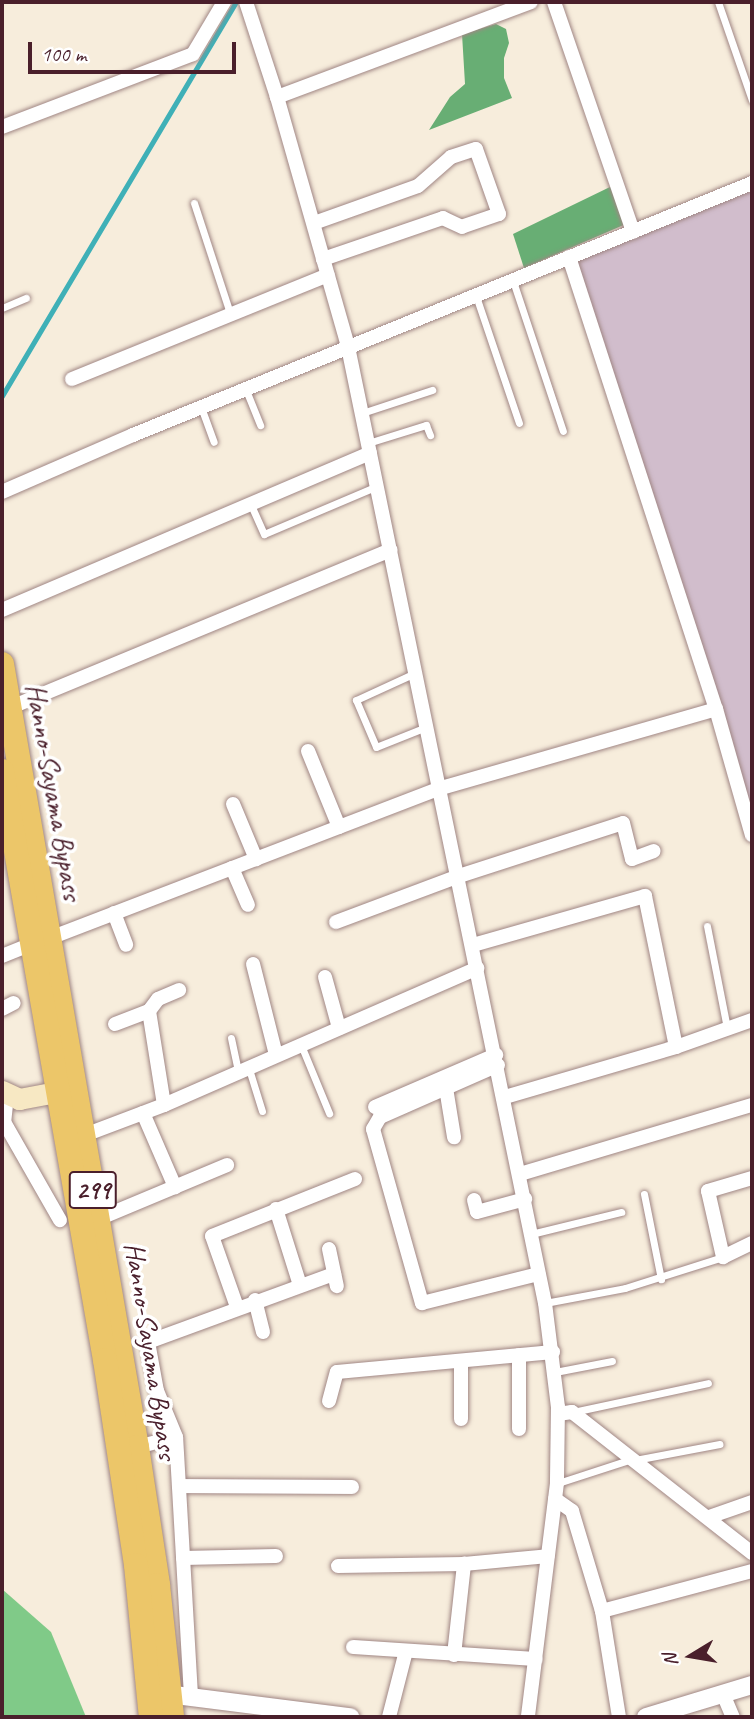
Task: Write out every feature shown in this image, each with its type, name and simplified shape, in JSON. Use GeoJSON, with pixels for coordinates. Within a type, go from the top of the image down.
{"type":"FeatureCollection","features":[{"type":"Feature","properties":{"kind":"highway","name":"Hanno-Sayama Bypass"},"geometry":{"type":"LineString","coordinates":[[2,664],[41,941],[136,1565],[171,1700]]}},
{"type":"Feature","properties":{"kind":"highway","name":"Hanno-Sayama Bypass"},"geometry":{"type":"LineString","coordinates":[[2,771],[41,941]]}},
{"type":"Feature","properties":{"kind":"highway","name":"Hanno-Sayama Bypass"},"geometry":{"type":"LineString","coordinates":[[65,1091],[82,1136],[99,1219],[158,1585],[171,1700]]}},
{"type":"Feature","properties":{"kind":"highway","name":"Hanno-Sayama Bypass"},"geometry":{"type":"LineString","coordinates":[[151,1717],[171,1700]]}},
{"type":"Feature","properties":{"kind":"main road"},"geometry":{"type":"LineString","coordinates":[[4,1093],[19,1098],[65,1091]]}},
{"type":"Feature","properties":{"kind":"street"},"geometry":{"type":"LineString","coordinates":[[2,127],[194,54],[224,2]]}},
{"type":"Feature","properties":{"kind":"street"},"geometry":{"type":"LineString","coordinates":[[246,2],[278,97],[348,347],[505,1097],[545,1303],[555,1372],[565,1413],[528,1717]]}},
{"type":"Feature","properties":{"kind":"street"},"geometry":{"type":"LineString","coordinates":[[278,97],[531,2]]}},
{"type":"Feature","properties":{"kind":"street"},"geometry":{"type":"LineString","coordinates":[[554,2],[633,232]]}},
{"type":"Feature","properties":{"kind":"street"},"geometry":{"type":"LineString","coordinates":[[314,223],[418,186],[451,157],[476,149],[499,214],[462,227],[443,218],[323,259]]}},
{"type":"Feature","properties":{"kind":"street"},"geometry":{"type":"LineString","coordinates":[[2,492],[201,407],[752,183]]}},
{"type":"Feature","properties":{"kind":"street"},"geometry":{"type":"LineString","coordinates":[[569,257],[716,709],[752,835]]}},
{"type":"Feature","properties":{"kind":"street"},"geometry":{"type":"LineString","coordinates":[[72,379],[328,275]]}},
{"type":"Feature","properties":{"kind":"street"},"geometry":{"type":"LineString","coordinates":[[2,610],[251,505],[369,448]]}},
{"type":"Feature","properties":{"kind":"street"},"geometry":{"type":"LineString","coordinates":[[9,708],[391,550]]}},
{"type":"Feature","properties":{"kind":"street"},"geometry":{"type":"LineString","coordinates":[[2,956],[441,788],[716,709]]}},
{"type":"Feature","properties":{"kind":"street"},"geometry":{"type":"LineString","coordinates":[[308,751],[340,827]]}},
{"type":"Feature","properties":{"kind":"street"},"geometry":{"type":"LineString","coordinates":[[233,804],[256,859]]}},
{"type":"Feature","properties":{"kind":"street"},"geometry":{"type":"LineString","coordinates":[[336,922],[459,876],[623,823],[632,859],[654,851]]}},
{"type":"Feature","properties":{"kind":"street"},"geometry":{"type":"LineString","coordinates":[[232,869],[248,905]]}},
{"type":"Feature","properties":{"kind":"street"},"geometry":{"type":"LineString","coordinates":[[473,945],[645,896],[676,1047]]}},
{"type":"Feature","properties":{"kind":"street"},"geometry":{"type":"LineString","coordinates":[[114,913],[126,945]]}},
{"type":"Feature","properties":{"kind":"street"},"geometry":{"type":"LineString","coordinates":[[253,964],[276,1055]]}},
{"type":"Feature","properties":{"kind":"street"},"geometry":{"type":"LineString","coordinates":[[82,1136],[164,1105],[477,968]]}},
{"type":"Feature","properties":{"kind":"street"},"geometry":{"type":"LineString","coordinates":[[325,976],[339,1028]]}},
{"type":"Feature","properties":{"kind":"street"},"geometry":{"type":"LineString","coordinates":[[115,1024],[149,1011],[158,999],[179,990]]}},
{"type":"Feature","properties":{"kind":"street"},"geometry":{"type":"LineString","coordinates":[[149,1011],[164,1105]]}},
{"type":"Feature","properties":{"kind":"street"},"geometry":{"type":"LineString","coordinates":[[505,1097],[676,1047],[752,1020]]}},
{"type":"Feature","properties":{"kind":"street"},"geometry":{"type":"LineString","coordinates":[[497,1060],[446,1088],[380,1117],[373,1129],[422,1303],[538,1273]]}},
{"type":"Feature","properties":{"kind":"street"},"geometry":{"type":"LineString","coordinates":[[375,1107],[497,1060]]}},
{"type":"Feature","properties":{"kind":"street"},"geometry":{"type":"LineString","coordinates":[[446,1088],[454,1137]]}},
{"type":"Feature","properties":{"kind":"street"},"geometry":{"type":"LineString","coordinates":[[4,1093],[4,1122],[61,1220]]}},
{"type":"Feature","properties":{"kind":"street"},"geometry":{"type":"LineString","coordinates":[[520,1174],[752,1105]]}},
{"type":"Feature","properties":{"kind":"street"},"geometry":{"type":"LineString","coordinates":[[143,1113],[174,1187]]}},
{"type":"Feature","properties":{"kind":"street"},"geometry":{"type":"LineString","coordinates":[[99,1219],[227,1165]]}},
{"type":"Feature","properties":{"kind":"street"},"geometry":{"type":"LineString","coordinates":[[752,1178],[708,1191],[723,1257],[752,1243]]}},
{"type":"Feature","properties":{"kind":"street"},"geometry":{"type":"LineString","coordinates":[[237,1307],[212,1236],[355,1179]]}},
{"type":"Feature","properties":{"kind":"street"},"geometry":{"type":"LineString","coordinates":[[474,1200],[477,1212],[525,1199]]}},
{"type":"Feature","properties":{"kind":"street"},"geometry":{"type":"LineString","coordinates":[[276,1209],[300,1284]]}},
{"type":"Feature","properties":{"kind":"street"},"geometry":{"type":"LineString","coordinates":[[328,1249],[336,1280],[300,1284],[148,1342],[157,1391],[176,1437],[185,1580],[171,1700],[350,1717]]}},
{"type":"Feature","properties":{"kind":"street"},"geometry":{"type":"LineString","coordinates":[[255,1300],[263,1332]]}},
{"type":"Feature","properties":{"kind":"street"},"geometry":{"type":"LineString","coordinates":[[329,1401],[337,1372],[553,1352]]}},
{"type":"Feature","properties":{"kind":"street"},"geometry":{"type":"LineString","coordinates":[[519,1355],[519,1429]]}},
{"type":"Feature","properties":{"kind":"street"},"geometry":{"type":"LineString","coordinates":[[461,1361],[461,1419]]}},
{"type":"Feature","properties":{"kind":"street"},"geometry":{"type":"LineString","coordinates":[[565,1413],[633,1459],[752,1553]]}},
{"type":"Feature","properties":{"kind":"street"},"geometry":{"type":"LineString","coordinates":[[137,1447],[176,1437]]}},
{"type":"Feature","properties":{"kind":"street"},"geometry":{"type":"LineString","coordinates":[[179,1486],[352,1487]]}},
{"type":"Feature","properties":{"kind":"street"},"geometry":{"type":"LineString","coordinates":[[555,1499],[572,1511],[602,1611],[619,1717]]}},
{"type":"Feature","properties":{"kind":"street"},"geometry":{"type":"LineString","coordinates":[[709,1517],[752,1502]]}},
{"type":"Feature","properties":{"kind":"street"},"geometry":{"type":"LineString","coordinates":[[183,1558],[276,1556]]}},
{"type":"Feature","properties":{"kind":"street"},"geometry":{"type":"LineString","coordinates":[[338,1566],[464,1564],[548,1556]]}},
{"type":"Feature","properties":{"kind":"street"},"geometry":{"type":"LineString","coordinates":[[454,1655],[464,1564]]}},
{"type":"Feature","properties":{"kind":"street"},"geometry":{"type":"LineString","coordinates":[[602,1611],[752,1571]]}},
{"type":"Feature","properties":{"kind":"street"},"geometry":{"type":"LineString","coordinates":[[158,1585],[185,1580]]}},
{"type":"Feature","properties":{"kind":"street"},"geometry":{"type":"LineString","coordinates":[[354,1647],[536,1659]]}},
{"type":"Feature","properties":{"kind":"street"},"geometry":{"type":"LineString","coordinates":[[389,1717],[406,1651]]}},
{"type":"Feature","properties":{"kind":"street"},"geometry":{"type":"LineString","coordinates":[[646,1717],[751,1689]]}},
{"type":"Feature","properties":{"kind":"street"},"geometry":{"type":"LineString","coordinates":[[723,1695],[733,1717]]}},
{"type":"Feature","properties":{"kind":"lane"},"geometry":{"type":"LineString","coordinates":[[718,2],[752,100]]}},
{"type":"Feature","properties":{"kind":"lane"},"geometry":{"type":"LineString","coordinates":[[194,203],[230,313]]}},
{"type":"Feature","properties":{"kind":"lane"},"geometry":{"type":"LineString","coordinates":[[513,281],[564,431]]}},
{"type":"Feature","properties":{"kind":"lane"},"geometry":{"type":"LineString","coordinates":[[476,296],[519,423]]}},
{"type":"Feature","properties":{"kind":"lane"},"geometry":{"type":"LineString","coordinates":[[2,308],[26,298]]}},
{"type":"Feature","properties":{"kind":"lane"},"geometry":{"type":"LineString","coordinates":[[246,390],[260,425]]}},
{"type":"Feature","properties":{"kind":"lane"},"geometry":{"type":"LineString","coordinates":[[361,414],[432,390]]}},
{"type":"Feature","properties":{"kind":"lane"},"geometry":{"type":"LineString","coordinates":[[201,407],[214,442]]}},
{"type":"Feature","properties":{"kind":"lane"},"geometry":{"type":"LineString","coordinates":[[369,448],[426,425],[430,435]]}},
{"type":"Feature","properties":{"kind":"lane"},"geometry":{"type":"LineString","coordinates":[[251,505],[264,534],[377,486]]}},
{"type":"Feature","properties":{"kind":"lane"},"geometry":{"type":"LineString","coordinates":[[416,673],[356,700],[376,747],[428,727]]}},
{"type":"Feature","properties":{"kind":"lane"},"geometry":{"type":"LineString","coordinates":[[707,926],[727,1028]]}},
{"type":"Feature","properties":{"kind":"lane"},"geometry":{"type":"LineString","coordinates":[[231,1038],[262,1111]]}},
{"type":"Feature","properties":{"kind":"lane"},"geometry":{"type":"LineString","coordinates":[[300,1045],[329,1113]]}},
{"type":"Feature","properties":{"kind":"lane"},"geometry":{"type":"LineString","coordinates":[[644,1194],[661,1279]]}},
{"type":"Feature","properties":{"kind":"lane"},"geometry":{"type":"LineString","coordinates":[[531,1234],[621,1212]]}},
{"type":"Feature","properties":{"kind":"lane"},"geometry":{"type":"LineString","coordinates":[[545,1303],[661,1279],[723,1257]]}},
{"type":"Feature","properties":{"kind":"lane"},"geometry":{"type":"LineString","coordinates":[[555,1372],[612,1361]]}},
{"type":"Feature","properties":{"kind":"lane"},"geometry":{"type":"LineString","coordinates":[[565,1413],[708,1383]]}},
{"type":"Feature","properties":{"kind":"lane"},"geometry":{"type":"LineString","coordinates":[[557,1483],[633,1459],[720,1444]]}},
{"type":"Feature","properties":{"kind":"shaded area"},"geometry":{"type":"Polygon","coordinates":[[[752,189],[752,830],[576,262],[752,189]]]}},
{"type":"Feature","properties":{"kind":"green space"},"geometry":{"type":"Polygon","coordinates":[[[496,24],[506,29],[509,43],[504,58],[504,78],[512,98],[429,130],[450,97],[465,84],[462,34],[496,24]]]}},
{"type":"Feature","properties":{"kind":"green space"},"geometry":{"type":"Polygon","coordinates":[[[612,186],[626,224],[524,268],[513,234],[612,186]]]}},
{"type":"Feature","properties":{"kind":"green space"},"geometry":{"type":"Polygon","coordinates":[[[2,1589],[51,1632],[86,1717],[2,1717],[2,1589]]]}},
{"type":"Feature","properties":{"kind":"waterway"},"geometry":{"type":"LineString","coordinates":[[2,396],[236,2]]}}]}
